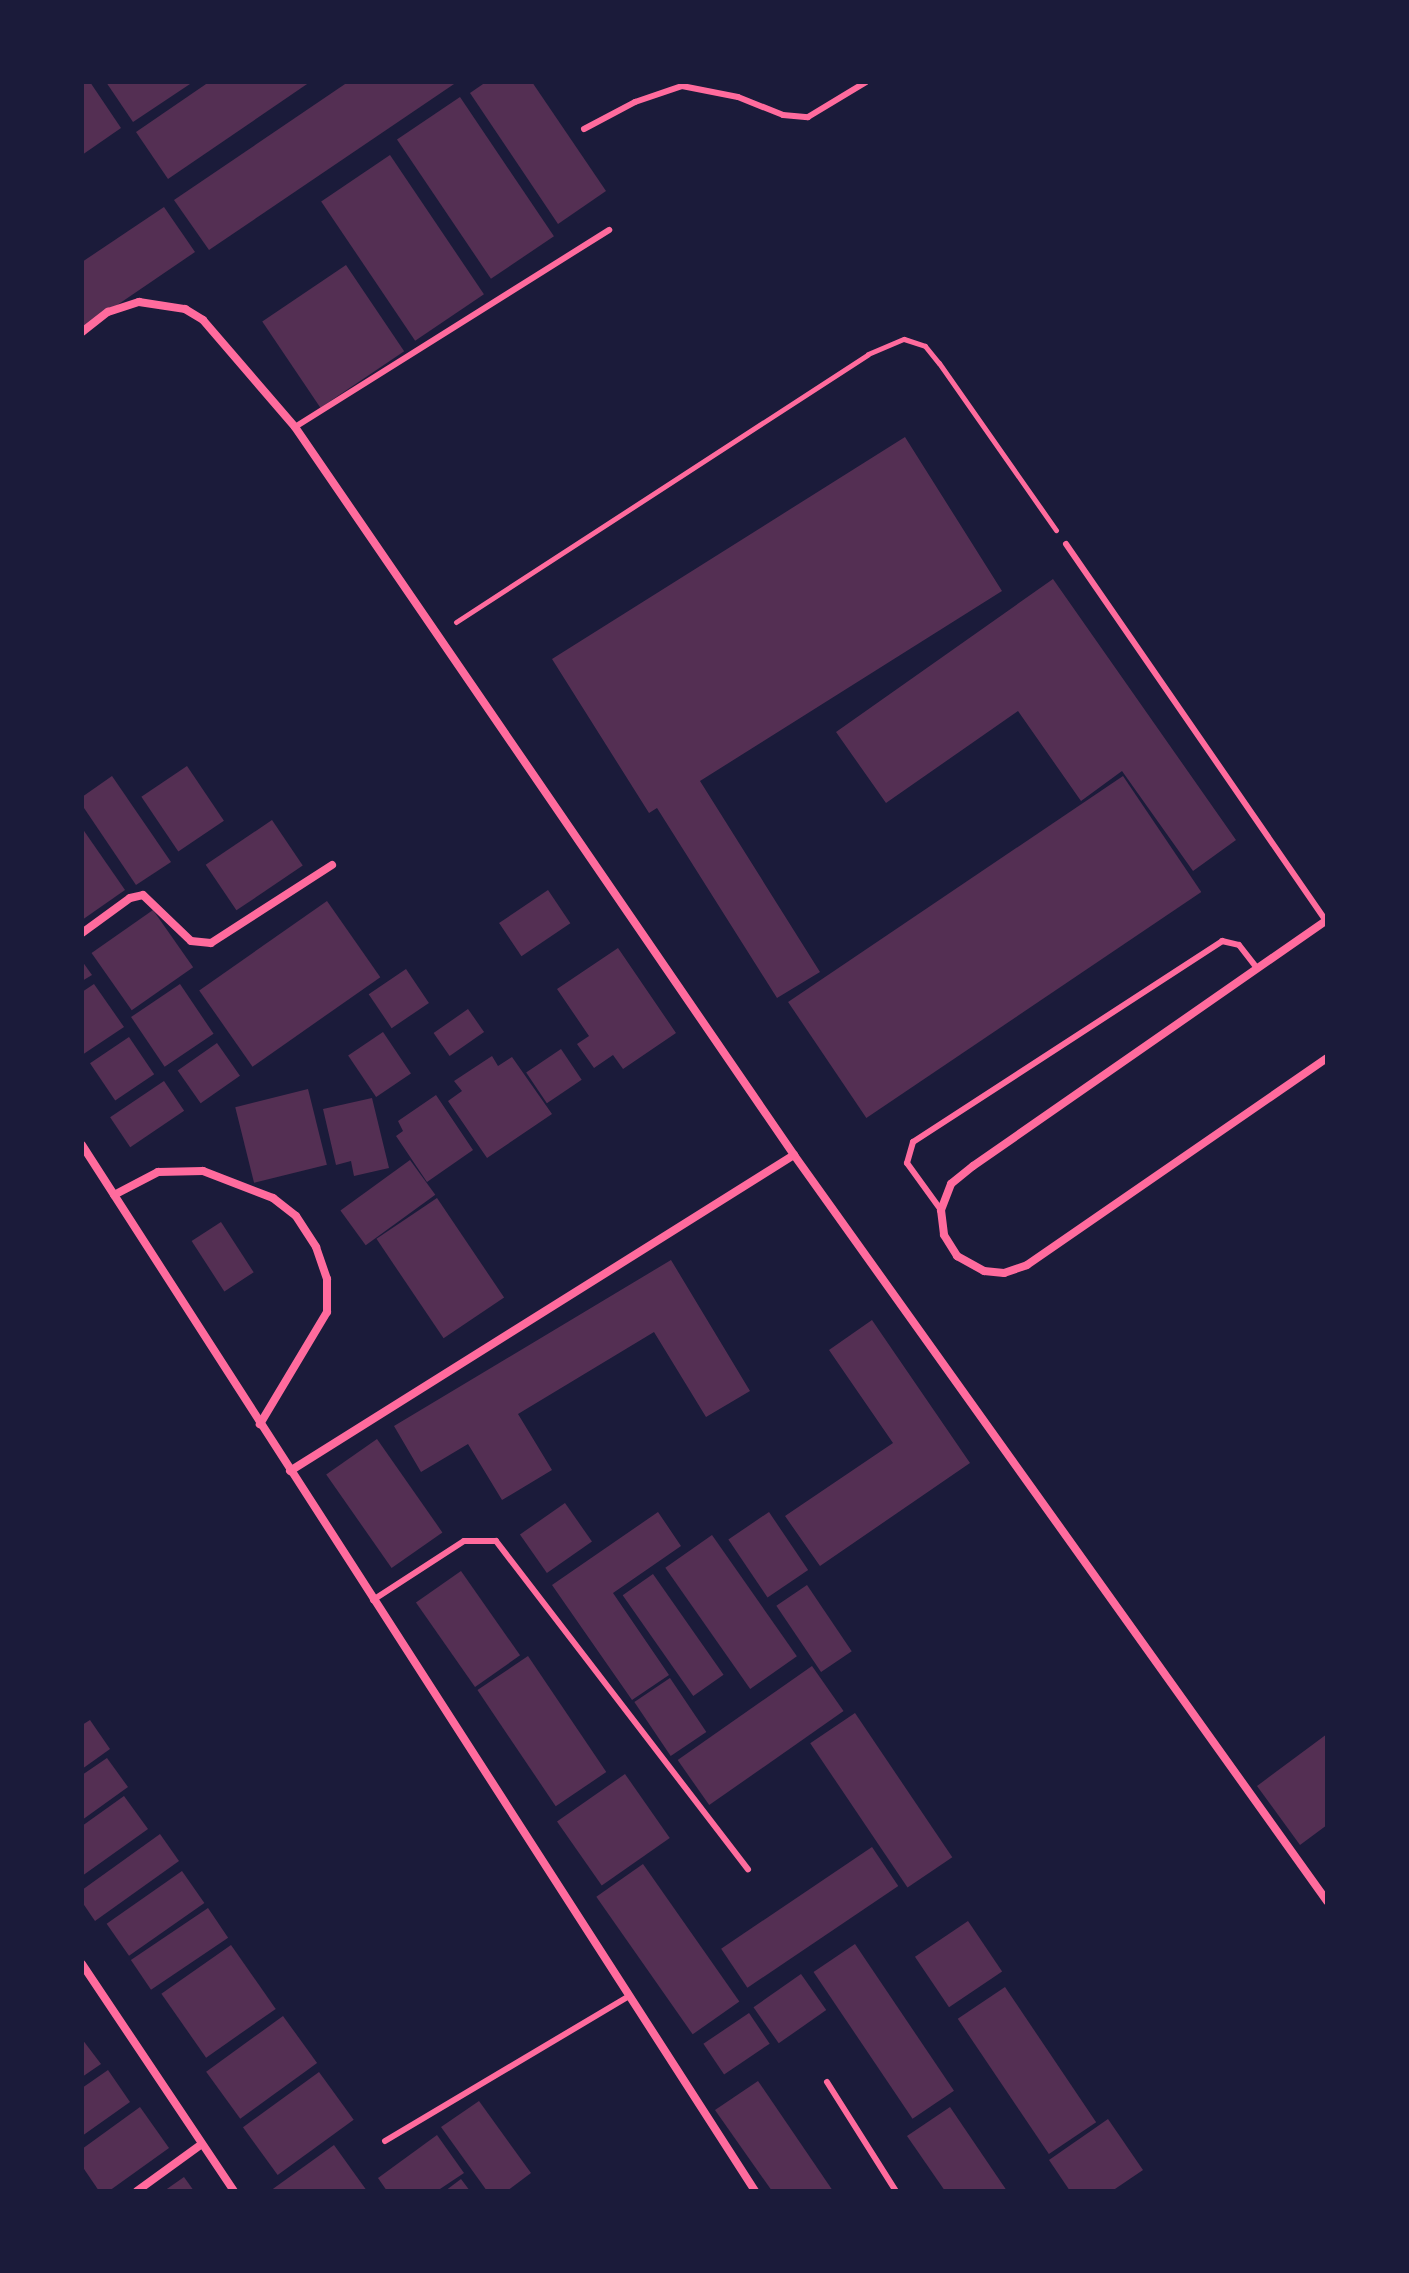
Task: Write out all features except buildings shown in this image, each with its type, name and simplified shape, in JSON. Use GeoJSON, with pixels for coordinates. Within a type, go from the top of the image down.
{"type":"FeatureCollection","features":[{"type":"Feature","properties":{"kind":"street"},"geometry":{"type":"LineString","coordinates":[[82,332],[108,312],[139,302],[185,309],[203,320],[295,427],[794,1155],[1327,1901]]}},
{"type":"Feature","properties":{"kind":"street"},"geometry":{"type":"LineString","coordinates":[[82,933],[130,898],[143,895],[191,941],[211,943],[332,865]]}},
{"type":"Feature","properties":{"kind":"street"},"geometry":{"type":"LineString","coordinates":[[1327,920],[951,1184],[941,1210],[944,1235],[957,1256],[984,1271],[1016,1270],[1327,1058]]}},
{"type":"Feature","properties":{"kind":"street"},"geometry":{"type":"LineString","coordinates":[[82,1145],[755,2191]]}},
{"type":"Feature","properties":{"kind":"street"},"geometry":{"type":"LineString","coordinates":[[290,1471],[794,1155]]}},
{"type":"Feature","properties":{"kind":"street"},"geometry":{"type":"LineString","coordinates":[[114,1195],[158,1172],[203,1171],[273,1198],[296,1216],[316,1247],[327,1279],[327,1312],[260,1424]]}},
{"type":"Feature","properties":{"kind":"street"},"geometry":{"type":"LineString","coordinates":[[82,1964],[234,2191]]}},
{"type":"Feature","properties":{"kind":"street"},"geometry":{"type":"LineString","coordinates":[[137,2191],[202,2144]]}},
{"type":"Feature","properties":{"kind":"lane"},"geometry":{"type":"LineString","coordinates":[[584,129],[635,102],[682,86],[738,97],[783,115],[808,117],[866,82]]}},
{"type":"Feature","properties":{"kind":"lane"},"geometry":{"type":"LineString","coordinates":[[295,427],[609,230]]}},
{"type":"Feature","properties":{"kind":"lane"},"geometry":{"type":"LineString","coordinates":[[1066,544],[1327,920]]}},
{"type":"Feature","properties":{"kind":"lane"},"geometry":{"type":"LineString","coordinates":[[941,1210],[907,1163],[913,1142],[1222,941],[1239,945],[1256,967]]}},
{"type":"Feature","properties":{"kind":"lane"},"geometry":{"type":"LineString","coordinates":[[373,1600],[464,1541],[496,1541],[748,1869]]}},
{"type":"Feature","properties":{"kind":"lane"},"geometry":{"type":"LineString","coordinates":[[385,2141],[628,1997]]}},
{"type":"Feature","properties":{"kind":"lane"},"geometry":{"type":"LineString","coordinates":[[827,2082],[896,2191]]}},
{"type":"Feature","properties":{"kind":"path"},"geometry":{"type":"LineString","coordinates":[[438,633],[868,354],[904,339],[925,346],[939,363],[1066,544]]}}]}
